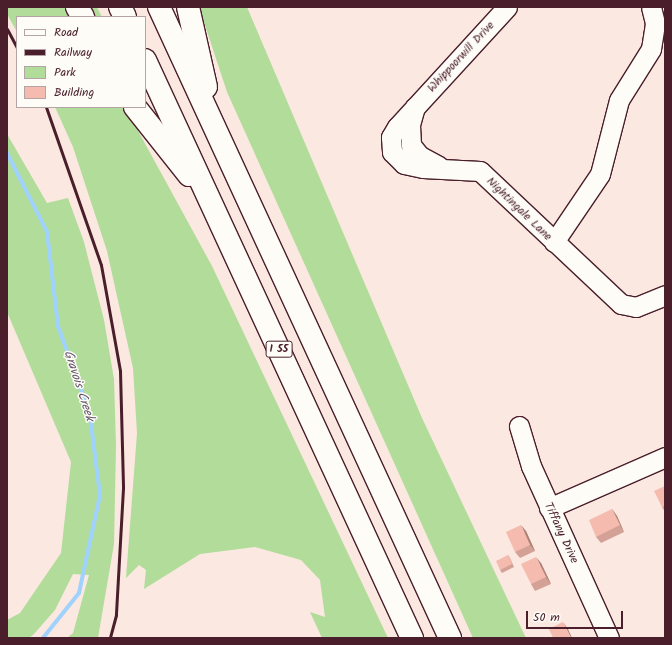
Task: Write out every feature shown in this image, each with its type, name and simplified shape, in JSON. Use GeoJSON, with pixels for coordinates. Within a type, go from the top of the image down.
{"type":"FeatureCollection","features":[{"type":"Feature","properties":{"kind":"highway"},"geometry":{"type":"LineString","coordinates":[[77,7],[82,16]]}},
{"type":"Feature","properties":{"kind":"highway"},"geometry":{"type":"LineString","coordinates":[[120,7],[124,16]]}},
{"type":"Feature","properties":{"kind":"highway","name":"I 55"},"geometry":{"type":"LineString","coordinates":[[159,7],[450,638]]}},
{"type":"Feature","properties":{"kind":"highway"},"geometry":{"type":"LineString","coordinates":[[188,7],[214,128]]}},
{"type":"Feature","properties":{"kind":"highway","name":"I 55"},"geometry":{"type":"LineString","coordinates":[[146,62],[412,638]]}},
{"type":"Feature","properties":{"kind":"highway"},"geometry":{"type":"LineString","coordinates":[[136,108],[212,205]]}},
{"type":"Feature","properties":{"kind":"street","name":"Whippoorwill Drive"},"geometry":{"type":"LineString","coordinates":[[391,137],[415,107],[507,7]]}},
{"type":"Feature","properties":{"kind":"street"},"geometry":{"type":"LineString","coordinates":[[554,242],[600,174],[619,100],[651,49],[655,23],[651,7]]}},
{"type":"Feature","properties":{"kind":"street","name":"Whippoorwill Drive"},"geometry":{"type":"LineString","coordinates":[[415,107],[410,125],[411,145],[420,156],[447,169]]}},
{"type":"Feature","properties":{"kind":"street","name":"Nightingale Lane"},"geometry":{"type":"LineString","coordinates":[[391,137],[392,152],[404,164],[480,171],[621,304],[636,306],[665,295]]}},
{"type":"Feature","properties":{"kind":"street","name":"Tiffany Drive"},"geometry":{"type":"LineString","coordinates":[[519,426],[531,466],[549,508],[610,638]]}},
{"type":"Feature","properties":{"kind":"street"},"geometry":{"type":"LineString","coordinates":[[549,508],[665,457]]}},
{"type":"Feature","properties":{"kind":"green space"},"geometry":{"type":"Polygon","coordinates":[[[7,7],[67,7],[72,16],[16,16],[16,30],[7,14],[7,7]]]}},
{"type":"Feature","properties":{"kind":"green space"},"geometry":{"type":"Polygon","coordinates":[[[86,7],[97,7],[102,16],[91,16],[86,7]]]}},
{"type":"Feature","properties":{"kind":"green space"},"geometry":{"type":"Polygon","coordinates":[[[199,7],[247,7],[422,418],[526,638],[473,638],[227,92],[199,7]]]}},
{"type":"Feature","properties":{"kind":"green space"},"geometry":{"type":"Polygon","coordinates":[[[55,108],[126,108],[212,266],[388,638],[322,638],[310,612],[325,617],[320,580],[301,560],[255,547],[200,554],[144,589],[146,570],[139,565],[126,578],[137,433],[133,368],[107,251],[73,147],[55,108]]]}},
{"type":"Feature","properties":{"kind":"green space"},"geometry":{"type":"Polygon","coordinates":[[[7,134],[47,203],[68,198],[84,242],[104,320],[114,379],[116,446],[114,544],[98,638],[67,638],[73,633],[89,575],[73,574],[55,610],[34,634],[29,638],[7,638],[7,620],[20,613],[61,553],[71,462],[7,312],[7,134]]]}},
{"type":"Feature","properties":{"kind":"building"},"geometry":{"type":"Polygon","coordinates":[[[665,486],[665,506],[662,507],[654,491],[665,486]]]}},
{"type":"Feature","properties":{"kind":"building"},"geometry":{"type":"Polygon","coordinates":[[[612,509],[620,525],[596,537],[589,520],[612,509]]]}},
{"type":"Feature","properties":{"kind":"building"},"geometry":{"type":"Polygon","coordinates":[[[521,525],[530,545],[515,552],[506,532],[521,525]]]}},
{"type":"Feature","properties":{"kind":"building"},"geometry":{"type":"Polygon","coordinates":[[[508,555],[512,564],[500,570],[496,561],[508,555]]]}},
{"type":"Feature","properties":{"kind":"building"},"geometry":{"type":"Polygon","coordinates":[[[536,557],[546,577],[531,584],[521,564],[536,557]]]}},
{"type":"Feature","properties":{"kind":"building"},"geometry":{"type":"Polygon","coordinates":[[[563,622],[571,638],[553,638],[549,629],[563,622]]]}},
{"type":"Feature","properties":{"kind":"waterway","name":"Gravois Creek"},"geometry":{"type":"LineString","coordinates":[[7,153],[47,232],[58,326],[90,416],[100,495],[79,593],[43,638]]}},
{"type":"Feature","properties":{"kind":"railway"},"geometry":{"type":"LineString","coordinates":[[7,29],[16,46]]}},
{"type":"Feature","properties":{"kind":"railway"},"geometry":{"type":"LineString","coordinates":[[46,108],[101,265],[120,371],[123,488],[116,615],[110,638]]}}]}
